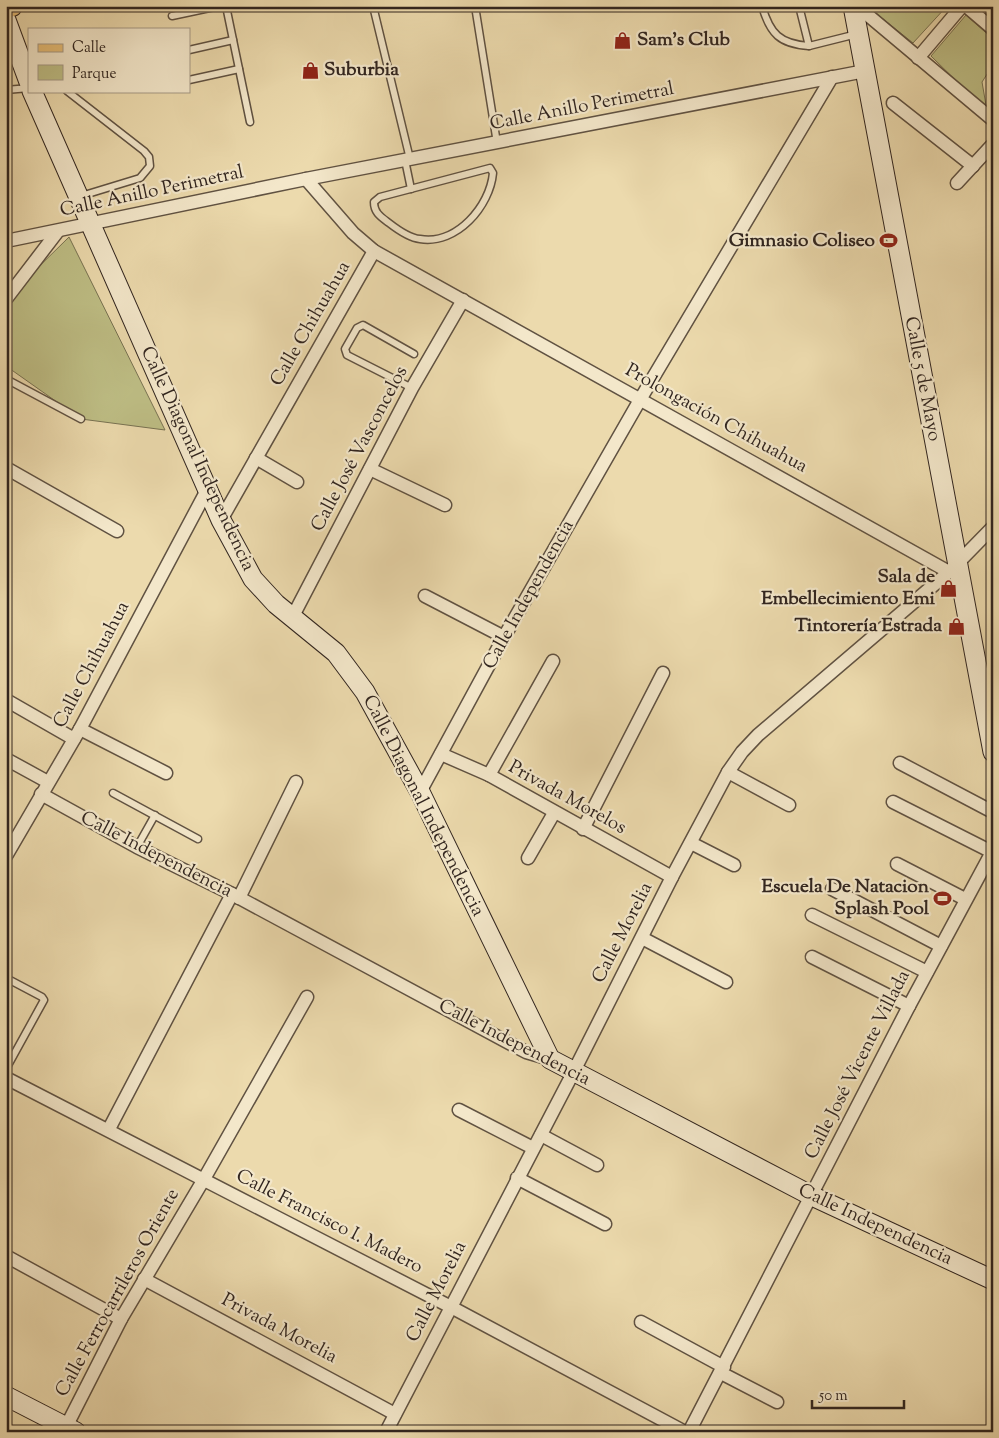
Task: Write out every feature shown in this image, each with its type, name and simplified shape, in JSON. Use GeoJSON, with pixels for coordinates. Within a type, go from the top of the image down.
{"type":"FeatureCollection","features":[{"type":"Feature","properties":{"kind":"main road"},"geometry":{"type":"LineString","coordinates":[[6,8],[12,6]]}},
{"type":"Feature","properties":{"kind":"main road","name":"Calle 5 de Mayo"},"geometry":{"type":"LineString","coordinates":[[853,6],[953,569],[993,752]]}},
{"type":"Feature","properties":{"kind":"main road"},"geometry":{"type":"LineString","coordinates":[[6,20],[28,79]]}},
{"type":"Feature","properties":{"kind":"main road","name":"Calle Diagonal Independencia"},"geometry":{"type":"LineString","coordinates":[[32,92],[221,520],[253,579],[276,604],[336,653],[365,692],[420,792],[550,1059]]}},
{"type":"Feature","properties":{"kind":"main road","name":"Calle Independencia"},"geometry":{"type":"LineString","coordinates":[[550,1059],[573,1073],[812,1196],[993,1280]]}},
{"type":"Feature","properties":{"kind":"main road"},"geometry":{"type":"LineString","coordinates":[[6,1396],[71,1429]]}},
{"type":"Feature","properties":{"kind":"street"},"geometry":{"type":"LineString","coordinates":[[858,6],[993,120]]}},
{"type":"Feature","properties":{"kind":"street"},"geometry":{"type":"LineString","coordinates":[[918,58],[962,6]]}},
{"type":"Feature","properties":{"kind":"street"},"geometry":{"type":"LineString","coordinates":[[966,6],[993,29]]}},
{"type":"Feature","properties":{"kind":"street","name":"Calle Anillo Perimetral"},"geometry":{"type":"LineString","coordinates":[[6,241],[306,179],[865,71]]}},
{"type":"Feature","properties":{"kind":"street","name":"Calle Independencia"},"geometry":{"type":"LineString","coordinates":[[420,792],[504,637],[641,398],[832,77]]}},
{"type":"Feature","properties":{"kind":"street"},"geometry":{"type":"LineString","coordinates":[[893,103],[973,166]]}},
{"type":"Feature","properties":{"kind":"street"},"geometry":{"type":"LineString","coordinates":[[957,183],[993,144]]}},
{"type":"Feature","properties":{"kind":"street"},"geometry":{"type":"LineString","coordinates":[[306,179],[353,234],[374,250],[463,300]]}},
{"type":"Feature","properties":{"kind":"street"},"geometry":{"type":"LineString","coordinates":[[6,299],[58,231]]}},
{"type":"Feature","properties":{"kind":"street","name":"Calle Chihuahua"},"geometry":{"type":"LineString","coordinates":[[221,520],[374,250]]}},
{"type":"Feature","properties":{"kind":"street","name":"Prolongación Chihuahua"},"geometry":{"type":"LineString","coordinates":[[463,300],[953,569]]}},
{"type":"Feature","properties":{"kind":"street","name":"Calle José Vasconcelos"},"geometry":{"type":"LineString","coordinates":[[293,616],[412,388],[463,300]]}},
{"type":"Feature","properties":{"kind":"street"},"geometry":{"type":"LineString","coordinates":[[256,458],[298,482]]}},
{"type":"Feature","properties":{"kind":"street"},"geometry":{"type":"LineString","coordinates":[[6,468],[117,531]]}},
{"type":"Feature","properties":{"kind":"street"},"geometry":{"type":"LineString","coordinates":[[370,469],[445,505]]}},
{"type":"Feature","properties":{"kind":"street","name":"Calle Chihuahua"},"geometry":{"type":"LineString","coordinates":[[6,856],[77,734],[208,490]]}},
{"type":"Feature","properties":{"kind":"street","name":"Calle Morelia"},"geometry":{"type":"LineString","coordinates":[[386,1432],[728,772],[742,752],[758,735],[953,569],[993,527]]}},
{"type":"Feature","properties":{"kind":"street"},"geometry":{"type":"LineString","coordinates":[[425,596],[504,637]]}},
{"type":"Feature","properties":{"kind":"street"},"geometry":{"type":"LineString","coordinates":[[488,775],[553,661]]}},
{"type":"Feature","properties":{"kind":"street"},"geometry":{"type":"LineString","coordinates":[[583,829],[664,673]]}},
{"type":"Feature","properties":{"kind":"street"},"geometry":{"type":"LineString","coordinates":[[6,700],[166,773]]}},
{"type":"Feature","properties":{"kind":"street","name":"Privada Morelos"},"geometry":{"type":"LineString","coordinates":[[441,754],[488,775],[672,877]]}},
{"type":"Feature","properties":{"kind":"street","name":"Calle Independencia"},"geometry":{"type":"LineString","coordinates":[[6,760],[45,788],[136,847],[236,896],[526,1052],[550,1059]]}},
{"type":"Feature","properties":{"kind":"street"},"geometry":{"type":"LineString","coordinates":[[900,763],[993,812]]}},
{"type":"Feature","properties":{"kind":"street"},"geometry":{"type":"LineString","coordinates":[[728,772],[789,805]]}},
{"type":"Feature","properties":{"kind":"street"},"geometry":{"type":"LineString","coordinates":[[109,1129],[296,782]]}},
{"type":"Feature","properties":{"kind":"street"},"geometry":{"type":"LineString","coordinates":[[893,802],[992,851]]}},
{"type":"Feature","properties":{"kind":"street"},"geometry":{"type":"LineString","coordinates":[[528,858],[554,813]]}},
{"type":"Feature","properties":{"kind":"street"},"geometry":{"type":"LineString","coordinates":[[691,843],[734,865]]}},
{"type":"Feature","properties":{"kind":"street","name":"Calle José Vicente Villada"},"geometry":{"type":"LineString","coordinates":[[689,1432],[909,1006],[992,851]]}},
{"type":"Feature","properties":{"kind":"street"},"geometry":{"type":"LineString","coordinates":[[898,864],[965,899]]}},
{"type":"Feature","properties":{"kind":"street"},"geometry":{"type":"LineString","coordinates":[[832,889],[941,946]]}},
{"type":"Feature","properties":{"kind":"street"},"geometry":{"type":"LineString","coordinates":[[812,915],[927,972]]}},
{"type":"Feature","properties":{"kind":"street"},"geometry":{"type":"LineString","coordinates":[[642,938],[726,982]]}},
{"type":"Feature","properties":{"kind":"street"},"geometry":{"type":"LineString","coordinates":[[812,957],[909,1006]]}},
{"type":"Feature","properties":{"kind":"street","name":"Calle Ferrocarrileros Oriente"},"geometry":{"type":"LineString","coordinates":[[71,1429],[121,1319],[204,1179],[307,996]]}},
{"type":"Feature","properties":{"kind":"street","name":"Calle Francisco I. Madero"},"geometry":{"type":"LineString","coordinates":[[6,1078],[109,1129],[451,1307],[685,1432]]}},
{"type":"Feature","properties":{"kind":"street"},"geometry":{"type":"LineString","coordinates":[[459,1110],[533,1148]]}},
{"type":"Feature","properties":{"kind":"street"},"geometry":{"type":"LineString","coordinates":[[541,1135],[597,1165]]}},
{"type":"Feature","properties":{"kind":"street"},"geometry":{"type":"LineString","coordinates":[[517,1178],[605,1224]]}},
{"type":"Feature","properties":{"kind":"street"},"geometry":{"type":"LineString","coordinates":[[6,1256],[121,1319]]}},
{"type":"Feature","properties":{"kind":"street","name":"Privada Morelia"},"geometry":{"type":"LineString","coordinates":[[144,1279],[395,1414]]}},
{"type":"Feature","properties":{"kind":"street"},"geometry":{"type":"LineString","coordinates":[[641,1322],[777,1402]]}},
{"type":"Feature","properties":{"kind":"lane"},"geometry":{"type":"LineString","coordinates":[[172,16],[219,6]]}},
{"type":"Feature","properties":{"kind":"lane"},"geometry":{"type":"LineString","coordinates":[[226,6],[250,122]]}},
{"type":"Feature","properties":{"kind":"lane"},"geometry":{"type":"LineString","coordinates":[[374,6],[408,160],[411,189]]}},
{"type":"Feature","properties":{"kind":"lane"},"geometry":{"type":"LineString","coordinates":[[475,6],[497,143]]}},
{"type":"Feature","properties":{"kind":"lane"},"geometry":{"type":"LineString","coordinates":[[762,6],[769,28],[777,36],[795,45],[809,46],[858,34]]}},
{"type":"Feature","properties":{"kind":"lane"},"geometry":{"type":"LineString","coordinates":[[799,6],[809,46]]}},
{"type":"Feature","properties":{"kind":"lane"},"geometry":{"type":"LineString","coordinates":[[190,50],[233,40]]}},
{"type":"Feature","properties":{"kind":"lane"},"geometry":{"type":"LineString","coordinates":[[190,80],[239,69]]}},
{"type":"Feature","properties":{"kind":"lane"},"geometry":{"type":"LineString","coordinates":[[6,90],[28,88]]}},
{"type":"Feature","properties":{"kind":"lane"},"geometry":{"type":"LineString","coordinates":[[67,92],[144,151],[149,157],[150,166],[140,178],[78,197]]}},
{"type":"Feature","properties":{"kind":"lane"},"geometry":{"type":"LineString","coordinates":[[490,168],[494,172],[492,186],[477,213],[452,232],[432,239],[419,240],[400,231],[380,217],[374,210],[374,202],[380,197],[411,189],[476,170],[490,168]]}},
{"type":"Feature","properties":{"kind":"lane"},"geometry":{"type":"LineString","coordinates":[[412,388],[348,355],[346,349],[357,328],[363,325],[414,354]]}},
{"type":"Feature","properties":{"kind":"lane"},"geometry":{"type":"LineString","coordinates":[[6,379],[81,419]]}},
{"type":"Feature","properties":{"kind":"lane"},"geometry":{"type":"LineString","coordinates":[[113,793],[198,839]]}},
{"type":"Feature","properties":{"kind":"lane"},"geometry":{"type":"LineString","coordinates":[[136,847],[155,815]]}},
{"type":"Feature","properties":{"kind":"lane"},"geometry":{"type":"LineString","coordinates":[[6,978],[44,1000],[6,1069]]}},
{"type":"Feature","properties":{"kind":"green space"},"geometry":{"type":"Polygon","coordinates":[[[867,6],[947,6],[913,43],[867,6]]]}},
{"type":"Feature","properties":{"kind":"green space"},"geometry":{"type":"Polygon","coordinates":[[[966,15],[993,39],[993,65],[982,82],[987,111],[931,56],[966,15]]]}},
{"type":"Feature","properties":{"kind":"green space"},"geometry":{"type":"Polygon","coordinates":[[[69,237],[165,430],[81,419],[6,366],[6,299],[69,237]]]}},
{"type":"Feature","properties":{"kind":"place","name":"Sam's Club"},"geometry":{"type":"Point","coordinates":[623,40]}},
{"type":"Feature","properties":{"kind":"place","name":"Suburbia"},"geometry":{"type":"Point","coordinates":[310,70]}},
{"type":"Feature","properties":{"kind":"place","name":"Gimnasio Coliseo"},"geometry":{"type":"Point","coordinates":[889,241]}},
{"type":"Feature","properties":{"kind":"place","name":"Sala de Embellecimiento Emi"},"geometry":{"type":"Point","coordinates":[949,588]}},
{"type":"Feature","properties":{"kind":"place","name":"Tintorería Estrada"},"geometry":{"type":"Point","coordinates":[956,626]}},
{"type":"Feature","properties":{"kind":"place","name":"Escuela De Natacion Splash Pool"},"geometry":{"type":"Point","coordinates":[943,898]}}]}
